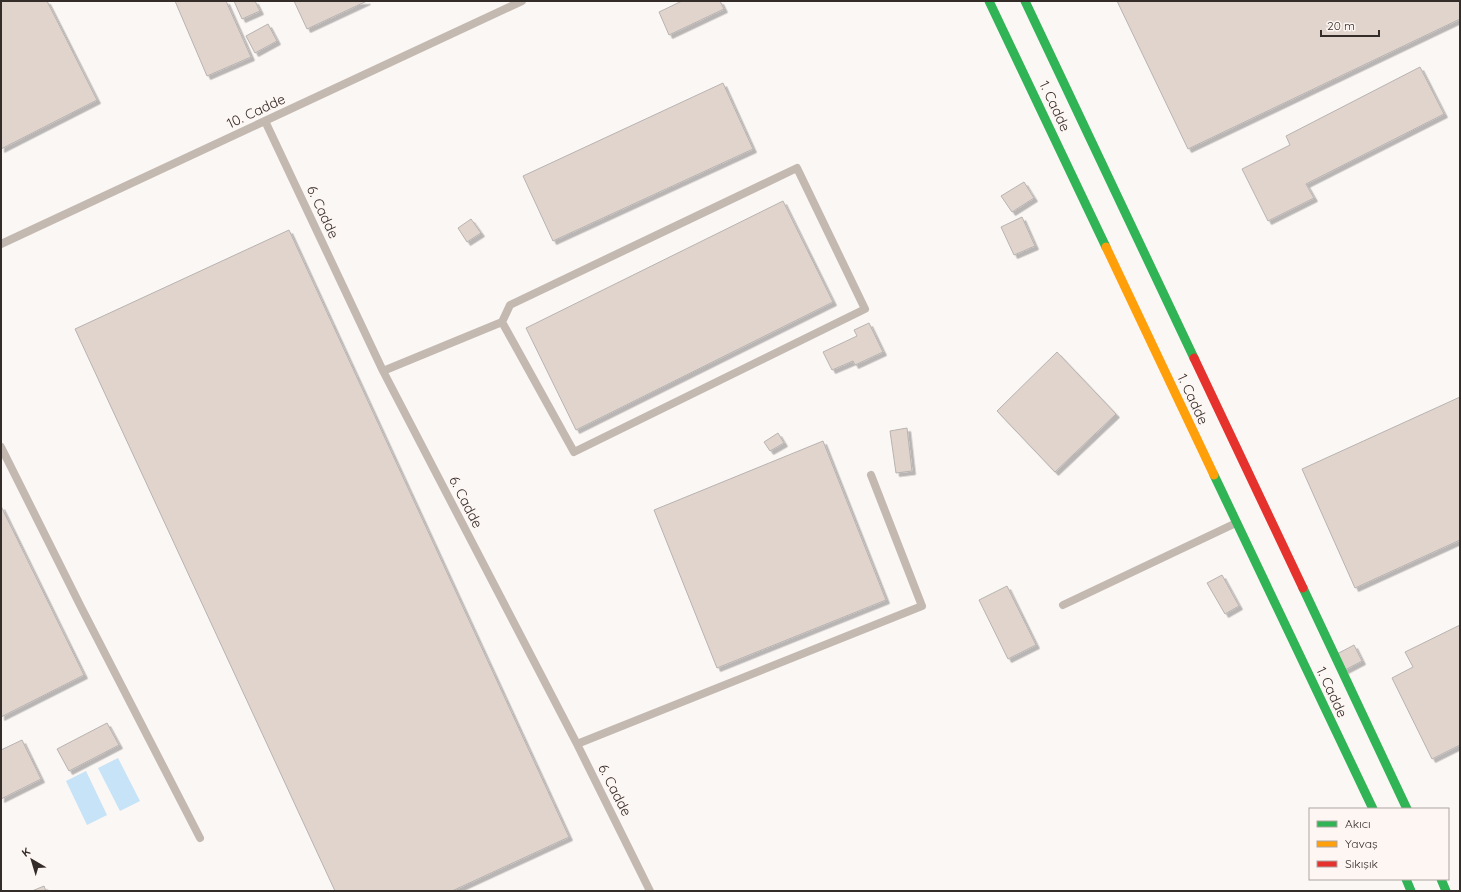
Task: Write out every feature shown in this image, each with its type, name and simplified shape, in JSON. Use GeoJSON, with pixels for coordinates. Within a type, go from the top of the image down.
{"type":"FeatureCollection","features":[{"type":"Feature","properties":{"kind":"street","name":"1. Cadde"},"geometry":{"type":"LineString","coordinates":[[989,1],[1372,808]]}},
{"type":"Feature","properties":{"kind":"street"},"geometry":{"type":"LineString","coordinates":[[1024,1],[1407,808]]}},
{"type":"Feature","properties":{"kind":"street"},"geometry":{"type":"LineString","coordinates":[[1406,880],[1412,891]]}},
{"type":"Feature","properties":{"kind":"street"},"geometry":{"type":"LineString","coordinates":[[1440,880],[1446,891]]}},
{"type":"Feature","properties":{"kind":"lane","name":"10. Cadde"},"geometry":{"type":"LineString","coordinates":[[1,244],[522,1]]}},
{"type":"Feature","properties":{"kind":"lane","name":"6. Cadde"},"geometry":{"type":"LineString","coordinates":[[265,121],[383,371],[577,744],[650,891]]}},
{"type":"Feature","properties":{"kind":"lane"},"geometry":{"type":"LineString","coordinates":[[383,371],[502,322],[510,305],[797,168],[865,309],[574,452],[502,322]]}},
{"type":"Feature","properties":{"kind":"lane"},"geometry":{"type":"LineString","coordinates":[[1,447],[81,607],[200,838]]}},
{"type":"Feature","properties":{"kind":"lane"},"geometry":{"type":"LineString","coordinates":[[577,744],[922,606],[871,475]]}},
{"type":"Feature","properties":{"kind":"lane"},"geometry":{"type":"LineString","coordinates":[[1063,605],[1236,522]]}},
{"type":"Feature","properties":{"kind":"water"},"geometry":{"type":"Polygon","coordinates":[[[118,758],[140,801],[120,811],[98,768],[118,758]]]}},
{"type":"Feature","properties":{"kind":"water"},"geometry":{"type":"Polygon","coordinates":[[[86,771],[107,815],[87,825],[66,781],[86,771]]]}},
{"type":"Feature","properties":{"kind":"building"},"geometry":{"type":"Polygon","coordinates":[[[1,1],[47,1],[97,100],[1,149],[1,1]]]}},
{"type":"Feature","properties":{"kind":"building"},"geometry":{"type":"Polygon","coordinates":[[[175,1],[226,1],[251,57],[207,76],[175,1]]]}},
{"type":"Feature","properties":{"kind":"building"},"geometry":{"type":"Polygon","coordinates":[[[234,1],[255,1],[260,11],[242,19],[234,1]]]}},
{"type":"Feature","properties":{"kind":"building"},"geometry":{"type":"Polygon","coordinates":[[[294,1],[367,1],[307,29],[294,1]]]}},
{"type":"Feature","properties":{"kind":"building"},"geometry":{"type":"Polygon","coordinates":[[[682,1],[720,1],[724,9],[669,35],[659,12],[682,1]]]}},
{"type":"Feature","properties":{"kind":"building"},"geometry":{"type":"Polygon","coordinates":[[[1117,1],[1460,1],[1460,19],[1188,149],[1117,1]]]}},
{"type":"Feature","properties":{"kind":"building"},"geometry":{"type":"Polygon","coordinates":[[[268,24],[277,41],[255,53],[246,36],[268,24]]]}},
{"type":"Feature","properties":{"kind":"building"},"geometry":{"type":"Polygon","coordinates":[[[1420,67],[1444,114],[1306,184],[1314,198],[1268,221],[1242,169],[1290,145],[1286,136],[1420,67]]]}},
{"type":"Feature","properties":{"kind":"building"},"geometry":{"type":"Polygon","coordinates":[[[723,83],[753,149],[553,241],[523,176],[723,83]]]}},
{"type":"Feature","properties":{"kind":"building"},"geometry":{"type":"Polygon","coordinates":[[[1024,182],[1034,198],[1012,212],[1001,196],[1024,182]]]}},
{"type":"Feature","properties":{"kind":"building"},"geometry":{"type":"Polygon","coordinates":[[[783,201],[833,302],[576,430],[526,328],[783,201]]]}},
{"type":"Feature","properties":{"kind":"building"},"geometry":{"type":"Polygon","coordinates":[[[1022,217],[1035,246],[1014,255],[1001,227],[1022,217]]]}},
{"type":"Feature","properties":{"kind":"building"},"geometry":{"type":"Polygon","coordinates":[[[471,219],[481,233],[467,242],[458,228],[471,219]]]}},
{"type":"Feature","properties":{"kind":"building"},"geometry":{"type":"Polygon","coordinates":[[[289,230],[569,837],[452,891],[335,891],[75,329],[289,230]]]}},
{"type":"Feature","properties":{"kind":"building"},"geometry":{"type":"Polygon","coordinates":[[[869,323],[883,352],[855,365],[853,361],[832,370],[823,352],[857,336],[854,330],[869,323]]]}},
{"type":"Feature","properties":{"kind":"building"},"geometry":{"type":"Polygon","coordinates":[[[1057,352],[1116,414],[1055,472],[997,411],[1057,352]]]}},
{"type":"Feature","properties":{"kind":"building"},"geometry":{"type":"Polygon","coordinates":[[[1460,397],[1460,540],[1355,588],[1302,469],[1460,397]]]}},
{"type":"Feature","properties":{"kind":"building"},"geometry":{"type":"Polygon","coordinates":[[[907,428],[912,471],[896,473],[890,431],[907,428]]]}},
{"type":"Feature","properties":{"kind":"building"},"geometry":{"type":"Polygon","coordinates":[[[778,433],[784,443],[770,451],[764,442],[778,433]]]}},
{"type":"Feature","properties":{"kind":"building"},"geometry":{"type":"Polygon","coordinates":[[[823,441],[886,600],[717,668],[654,510],[823,441]]]}},
{"type":"Feature","properties":{"kind":"building"},"geometry":{"type":"Polygon","coordinates":[[[1,506],[84,675],[1,717],[1,506]]]}},
{"type":"Feature","properties":{"kind":"building"},"geometry":{"type":"Polygon","coordinates":[[[1222,575],[1239,606],[1225,614],[1207,583],[1222,575]]]}},
{"type":"Feature","properties":{"kind":"building"},"geometry":{"type":"Polygon","coordinates":[[[1007,586],[1036,645],[1008,659],[979,600],[1007,586]]]}},
{"type":"Feature","properties":{"kind":"building"},"geometry":{"type":"Polygon","coordinates":[[[1460,625],[1460,745],[1432,759],[1392,678],[1413,667],[1405,652],[1460,625]]]}},
{"type":"Feature","properties":{"kind":"building"},"geometry":{"type":"Polygon","coordinates":[[[1354,645],[1362,661],[1345,670],[1337,654],[1354,645]]]}},
{"type":"Feature","properties":{"kind":"building"},"geometry":{"type":"Polygon","coordinates":[[[107,723],[119,745],[69,771],[57,749],[107,723]]]}},
{"type":"Feature","properties":{"kind":"building"},"geometry":{"type":"Polygon","coordinates":[[[22,740],[41,779],[1,799],[1,750],[22,740]]]}},
{"type":"Feature","properties":{"kind":"building"},"geometry":{"type":"Polygon","coordinates":[[[44,886],[46,891],[32,891],[44,886]]]}},
{"type":"Feature","properties":{"kind":"traffic: fast"},"geometry":{"type":"LineString","coordinates":[[989,1],[1106,247]]}},
{"type":"Feature","properties":{"kind":"traffic: fast"},"geometry":{"type":"LineString","coordinates":[[1025,1],[1194,358]]}},
{"type":"Feature","properties":{"kind":"traffic: fast"},"geometry":{"type":"LineString","coordinates":[[1214,475],[1373,808]]}},
{"type":"Feature","properties":{"kind":"traffic: fast"},"geometry":{"type":"LineString","coordinates":[[1303,588],[1407,808]]}},
{"type":"Feature","properties":{"kind":"traffic: fast"},"geometry":{"type":"LineString","coordinates":[[1406,880],[1411,891]]}},
{"type":"Feature","properties":{"kind":"traffic: fast"},"geometry":{"type":"LineString","coordinates":[[1441,880],[1446,891]]}},
{"type":"Feature","properties":{"kind":"traffic: slow"},"geometry":{"type":"LineString","coordinates":[[1106,247],[1214,475]]}},
{"type":"Feature","properties":{"kind":"traffic: jam"},"geometry":{"type":"LineString","coordinates":[[1194,358],[1303,588]]}}]}
